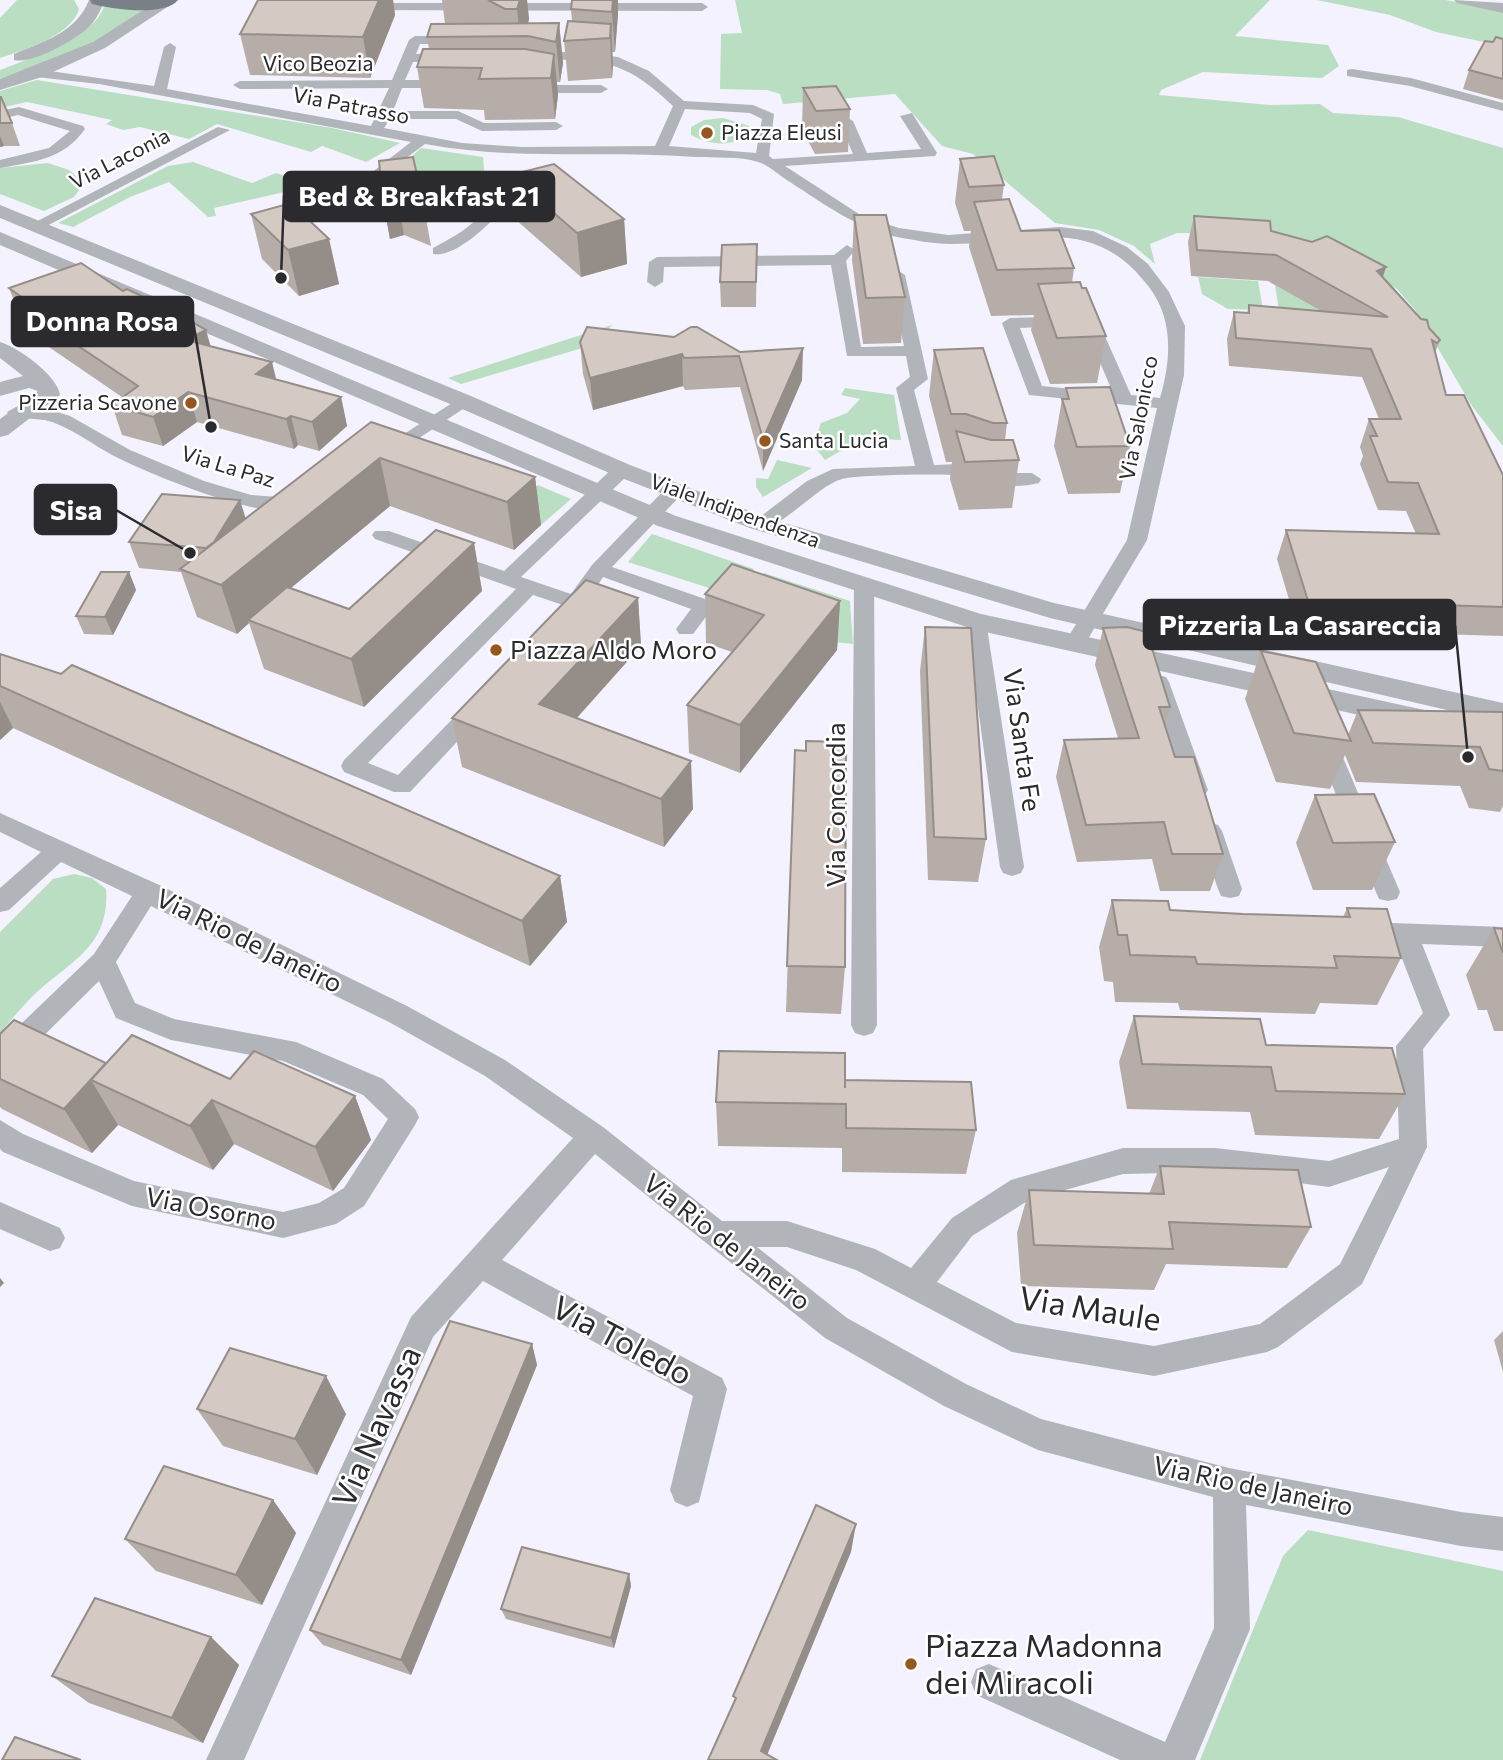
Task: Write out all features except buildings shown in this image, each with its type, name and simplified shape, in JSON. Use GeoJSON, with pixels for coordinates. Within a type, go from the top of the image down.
{"type":"FeatureCollection","features":[{"type":"Feature","properties":{"kind":"main road"},"geometry":{"type":"LineString","coordinates":[[100,0],[126,6],[169,0]]}},
{"type":"Feature","properties":{"kind":"street"},"geometry":{"type":"LineString","coordinates":[[7,62],[70,34],[88,20],[100,0]]}},
{"type":"Feature","properties":{"kind":"street"},"geometry":{"type":"LineString","coordinates":[[0,85],[37,73],[99,45],[169,0]]}},
{"type":"Feature","properties":{"kind":"street"},"geometry":{"type":"LineString","coordinates":[[1462,0],[1503,8]]}},
{"type":"Feature","properties":{"kind":"street"},"geometry":{"type":"LineString","coordinates":[[349,7],[492,12],[702,8]]}},
{"type":"Feature","properties":{"kind":"street"},"geometry":{"type":"LineString","coordinates":[[373,131],[381,124],[415,40],[467,40]]}},
{"type":"Feature","properties":{"kind":"street"},"geometry":{"type":"LineString","coordinates":[[160,91],[170,47]]}},
{"type":"Feature","properties":{"kind":"street"},"geometry":{"type":"LineString","coordinates":[[408,58],[470,57]]}},
{"type":"Feature","properties":{"kind":"street"},"geometry":{"type":"LineString","coordinates":[[520,57],[617,58],[638,68],[680,105],[754,108],[769,117],[767,161]]}},
{"type":"Feature","properties":{"kind":"street","name":"Via Patrasso"},"geometry":{"type":"LineString","coordinates":[[37,73],[160,91],[421,141],[495,149],[516,166],[660,150]]}},
{"type":"Feature","properties":{"kind":"street"},"geometry":{"type":"LineString","coordinates":[[1352,73],[1411,82],[1503,107]]}},
{"type":"Feature","properties":{"kind":"street"},"geometry":{"type":"LineString","coordinates":[[505,84],[532,83],[548,89],[601,89]]}},
{"type":"Feature","properties":{"kind":"street","name":"Vico Beozia"},"geometry":{"type":"LineString","coordinates":[[240,85],[464,84]]}},
{"type":"Feature","properties":{"kind":"street"},"geometry":{"type":"LineString","coordinates":[[680,105],[660,150],[767,161],[930,153],[907,116]]}},
{"type":"Feature","properties":{"kind":"street"},"geometry":{"type":"LineString","coordinates":[[0,115],[19,111],[78,129],[69,144],[48,154],[0,164]]}},
{"type":"Feature","properties":{"kind":"street"},"geometry":{"type":"LineString","coordinates":[[385,115],[458,115],[482,127],[556,126]]}},
{"type":"Feature","properties":{"kind":"street"},"geometry":{"type":"LineString","coordinates":[[846,121],[862,158]]}},
{"type":"Feature","properties":{"kind":"street","name":"Via Laconia"},"geometry":{"type":"LineString","coordinates":[[36,226],[223,130]]}},
{"type":"Feature","properties":{"kind":"street"},"geometry":{"type":"LineString","coordinates":[[358,190],[421,141]]}},
{"type":"Feature","properties":{"kind":"street"},"geometry":{"type":"LineString","coordinates":[[495,149],[492,157],[494,172],[516,166]]}},
{"type":"Feature","properties":{"kind":"street","name":"Via Salonicco"},"geometry":{"type":"LineString","coordinates":[[767,161],[852,216],[897,232],[948,240],[1060,232],[1088,234],[1122,250],[1142,267],[1161,292],[1177,326],[1175,375],[1161,425],[1137,540],[1075,644]]}},
{"type":"Feature","properties":{"kind":"street"},"geometry":{"type":"LineString","coordinates":[[438,251],[469,235],[490,214],[516,166]]}},
{"type":"Feature","properties":{"kind":"street","name":"Viale Indipendenza"},"geometry":{"type":"LineString","coordinates":[[0,211],[463,401],[622,470],[764,524],[923,574],[1090,620],[1503,713]]}},
{"type":"Feature","properties":{"kind":"street"},"geometry":{"type":"LineString","coordinates":[[852,216],[840,223],[848,254],[853,352],[913,351]]}},
{"type":"Feature","properties":{"kind":"street"},"geometry":{"type":"LineString","coordinates":[[914,235],[892,251],[919,379],[905,388],[926,471]]}},
{"type":"Feature","properties":{"kind":"street","name":"Viale Indipendenza"},"geometry":{"type":"LineString","coordinates":[[0,238],[652,514],[864,585],[976,621],[1503,737]]}},
{"type":"Feature","properties":{"kind":"street"},"geometry":{"type":"LineString","coordinates":[[656,282],[657,262],[848,254]]}},
{"type":"Feature","properties":{"kind":"street"},"geometry":{"type":"LineString","coordinates":[[1124,399],[1090,320],[1010,323],[1035,391],[1168,404]]}},
{"type":"Feature","properties":{"kind":"street"},"geometry":{"type":"LineString","coordinates":[[0,349],[22,362],[25,407]]}},
{"type":"Feature","properties":{"kind":"street"},"geometry":{"type":"LineString","coordinates":[[0,359],[8,372],[3,387]]}},
{"type":"Feature","properties":{"kind":"street"},"geometry":{"type":"LineString","coordinates":[[3,387],[28,381],[25,407]]}},
{"type":"Feature","properties":{"kind":"street"},"geometry":{"type":"LineString","coordinates":[[363,466],[463,401]]}},
{"type":"Feature","properties":{"kind":"street"},"geometry":{"type":"LineString","coordinates":[[25,407],[74,411],[86,431]]}},
{"type":"Feature","properties":{"kind":"street","name":"Via La Paz"},"geometry":{"type":"LineString","coordinates":[[25,407],[60,415],[154,468],[263,506],[310,500]]}},
{"type":"Feature","properties":{"kind":"street"},"geometry":{"type":"LineString","coordinates":[[502,576],[622,470]]}},
{"type":"Feature","properties":{"kind":"street"},"geometry":{"type":"LineString","coordinates":[[764,524],[814,485],[840,473],[960,470],[984,479],[1032,478]]}},
{"type":"Feature","properties":{"kind":"street"},"geometry":{"type":"LineString","coordinates":[[558,622],[576,603],[599,569],[675,490]]}},
{"type":"Feature","properties":{"kind":"street"},"geometry":{"type":"LineString","coordinates":[[382,535],[576,603]]}},
{"type":"Feature","properties":{"kind":"street"},"geometry":{"type":"LineString","coordinates":[[599,569],[704,606],[685,629]]}},
{"type":"Feature","properties":{"kind":"street","name":"Via Concordia"},"geometry":{"type":"LineString","coordinates":[[864,585],[864,1025]]}},
{"type":"Feature","properties":{"kind":"street"},"geometry":{"type":"LineString","coordinates":[[493,690],[402,786],[352,766],[530,586]]}},
{"type":"Feature","properties":{"kind":"street","name":"Via Santa Fe"},"geometry":{"type":"LineString","coordinates":[[976,621],[1012,867]]}},
{"type":"Feature","properties":{"kind":"street"},"geometry":{"type":"LineString","coordinates":[[1150,659],[1230,889]]}},
{"type":"Feature","properties":{"kind":"street"},"geometry":{"type":"LineString","coordinates":[[1304,692],[1388,892]]}},
{"type":"Feature","properties":{"kind":"street","name":"Via Rio de Janeiro"},"geometry":{"type":"LineString","coordinates":[[0,822],[148,891],[408,1019],[495,1068],[593,1136],[835,1328],[955,1395],[1038,1434],[1229,1485],[1461,1529],[1503,1534]]}},
{"type":"Feature","properties":{"kind":"street"},"geometry":{"type":"LineString","coordinates":[[0,904],[60,850]]}},
{"type":"Feature","properties":{"kind":"street"},"geometry":{"type":"LineString","coordinates":[[0,1061],[103,961],[148,891]]}},
{"type":"Feature","properties":{"kind":"street"},"geometry":{"type":"LineString","coordinates":[[1364,932],[1503,937]]}},
{"type":"Feature","properties":{"kind":"street","name":"Via Maule"},"geometry":{"type":"LineString","coordinates":[[717,1234],[787,1234],[864,1259],[1012,1337],[1154,1361],[1267,1337],[1351,1274],[1413,1147],[1409,1046],[1437,1015],[1405,934]]}},
{"type":"Feature","properties":{"kind":"street","name":"Via Osorno"},"geometry":{"type":"LineString","coordinates":[[0,1132],[13,1143],[132,1194],[283,1226],[326,1215],[354,1197],[405,1117],[373,1087],[286,1050],[171,1029],[125,1010],[103,961]]}},
{"type":"Feature","properties":{"kind":"street","name":"Via Navassa"},"geometry":{"type":"LineString","coordinates":[[225,1760],[422,1327],[593,1136]]}},
{"type":"Feature","properties":{"kind":"street"},"geometry":{"type":"LineString","coordinates":[[916,1286],[962,1227],[1021,1189],[1123,1161],[1215,1160],[1329,1174],[1413,1147]]}},
{"type":"Feature","properties":{"kind":"street"},"geometry":{"type":"LineString","coordinates":[[0,1215],[50,1238]]}},
{"type":"Feature","properties":{"kind":"street","name":"Via Toledo"},"geometry":{"type":"LineString","coordinates":[[479,1263],[711,1389],[687,1490]]}},
{"type":"Feature","properties":{"kind":"street"},"geometry":{"type":"LineString","coordinates":[[1176,1760],[1232,1629],[1229,1485]]}},
{"type":"Feature","properties":{"kind":"street"},"geometry":{"type":"LineString","coordinates":[[989,1682],[1162,1760]]}},
{"type":"Feature","properties":{"kind":"green space"},"geometry":{"type":"Polygon","coordinates":[[[17,0],[74,0],[79,9],[67,27],[46,41],[0,58],[0,18],[17,0]]]}},
{"type":"Feature","properties":{"kind":"green space"},"geometry":{"type":"Polygon","coordinates":[[[735,0],[1270,0],[1235,36],[1328,45],[1339,66],[1322,78],[1203,72],[1161,90],[1159,95],[1270,105],[1320,104],[1333,113],[1398,117],[1503,148],[1503,446],[1472,406],[1416,311],[1397,289],[1368,272],[1253,234],[1177,233],[1150,244],[1155,264],[1134,246],[1099,230],[1055,223],[973,154],[942,146],[895,94],[783,104],[780,94],[767,90],[720,89],[721,34],[742,33],[735,0]]]}},
{"type":"Feature","properties":{"kind":"green space"},"geometry":{"type":"Polygon","coordinates":[[[1317,0],[1445,0],[1503,10],[1503,46],[1436,32],[1390,15],[1317,0]]]}},
{"type":"Feature","properties":{"kind":"green space"},"geometry":{"type":"Polygon","coordinates":[[[104,7],[147,9],[79,51],[0,79],[0,70],[59,46],[87,29],[104,7]]]}},
{"type":"Feature","properties":{"kind":"green space"},"geometry":{"type":"Polygon","coordinates":[[[37,80],[332,128],[400,143],[366,162],[322,146],[311,152],[217,124],[189,139],[140,127],[123,130],[106,124],[112,120],[27,102],[0,108],[0,91],[37,80]]]}},
{"type":"Feature","properties":{"kind":"green space","name":"Piazza Eleusi"},"geometry":{"type":"Polygon","coordinates":[[[723,118],[749,126],[751,133],[729,143],[714,143],[691,135],[691,127],[704,120],[723,118]]]}},
{"type":"Feature","properties":{"kind":"green space"},"geometry":{"type":"Polygon","coordinates":[[[421,148],[483,157],[485,180],[385,200],[381,197],[440,181],[387,179],[421,148]]]}},
{"type":"Feature","properties":{"kind":"green space"},"geometry":{"type":"Polygon","coordinates":[[[193,162],[252,183],[276,173],[306,183],[306,193],[329,195],[334,200],[345,201],[343,208],[320,214],[293,190],[214,208],[216,216],[208,217],[169,182],[130,197],[73,227],[58,223],[168,166],[193,162]]]}},
{"type":"Feature","properties":{"kind":"green space"},"geometry":{"type":"Polygon","coordinates":[[[48,163],[69,170],[78,178],[80,189],[74,197],[44,211],[0,194],[0,168],[48,163]]]}},
{"type":"Feature","properties":{"kind":"green space"},"geometry":{"type":"Polygon","coordinates":[[[1198,277],[1258,281],[1263,310],[1228,309],[1202,294],[1198,277]]]}},
{"type":"Feature","properties":{"kind":"green space"},"geometry":{"type":"Polygon","coordinates":[[[1275,285],[1323,312],[1279,311],[1275,285]]]}},
{"type":"Feature","properties":{"kind":"green space"},"geometry":{"type":"Polygon","coordinates":[[[612,325],[596,344],[461,384],[448,378],[612,325]]]}},
{"type":"Feature","properties":{"kind":"green space"},"geometry":{"type":"Polygon","coordinates":[[[845,388],[894,395],[901,440],[863,438],[825,460],[813,445],[821,423],[847,413],[860,399],[841,395],[845,388]]]}},
{"type":"Feature","properties":{"kind":"green space"},"geometry":{"type":"Polygon","coordinates":[[[777,460],[812,468],[763,497],[756,487],[756,478],[768,479],[777,460]]]}},
{"type":"Feature","properties":{"kind":"green space"},"geometry":{"type":"Polygon","coordinates":[[[381,469],[520,498],[538,485],[571,499],[541,525],[381,469]]]}},
{"type":"Feature","properties":{"kind":"green space"},"geometry":{"type":"Polygon","coordinates":[[[652,534],[754,569],[731,595],[628,562],[652,534]]]}},
{"type":"Feature","properties":{"kind":"green space"},"geometry":{"type":"Polygon","coordinates":[[[764,573],[850,601],[853,644],[834,642],[758,578],[764,573]]]}},
{"type":"Feature","properties":{"kind":"green space"},"geometry":{"type":"Polygon","coordinates":[[[74,874],[92,878],[106,889],[106,908],[102,924],[86,950],[32,997],[0,1033],[0,932],[53,879],[74,874]]]}},
{"type":"Feature","properties":{"kind":"green space"},"geometry":{"type":"Polygon","coordinates":[[[1308,1530],[1503,1571],[1503,1760],[1200,1760],[1283,1556],[1308,1530]]]}},
{"type":"Feature","properties":{"kind":"place","name":"Piazza Eleusi"},"geometry":{"type":"Point","coordinates":[707,133]}},
{"type":"Feature","properties":{"kind":"place","name":"Bed & Breakfast 21"},"geometry":{"type":"Point","coordinates":[281,278]}},
{"type":"Feature","properties":{"kind":"place","name":"Pizzeria Scavone"},"geometry":{"type":"Point","coordinates":[191,403]}},
{"type":"Feature","properties":{"kind":"place","name":"Donna Rosa"},"geometry":{"type":"Point","coordinates":[211,427]}},
{"type":"Feature","properties":{"kind":"place","name":"Santa Lucia"},"geometry":{"type":"Point","coordinates":[765,441]}},
{"type":"Feature","properties":{"kind":"place","name":"Sisa"},"geometry":{"type":"Point","coordinates":[190,553]}},
{"type":"Feature","properties":{"kind":"place","name":"Piazza Aldo Moro"},"geometry":{"type":"Point","coordinates":[496,650]}},
{"type":"Feature","properties":{"kind":"place","name":"Pizzeria La Casareccia"},"geometry":{"type":"Point","coordinates":[1468,757]}},
{"type":"Feature","properties":{"kind":"place","name":"Piazza Madonna dei Miracoli"},"geometry":{"type":"Point","coordinates":[911,1664]}}]}
